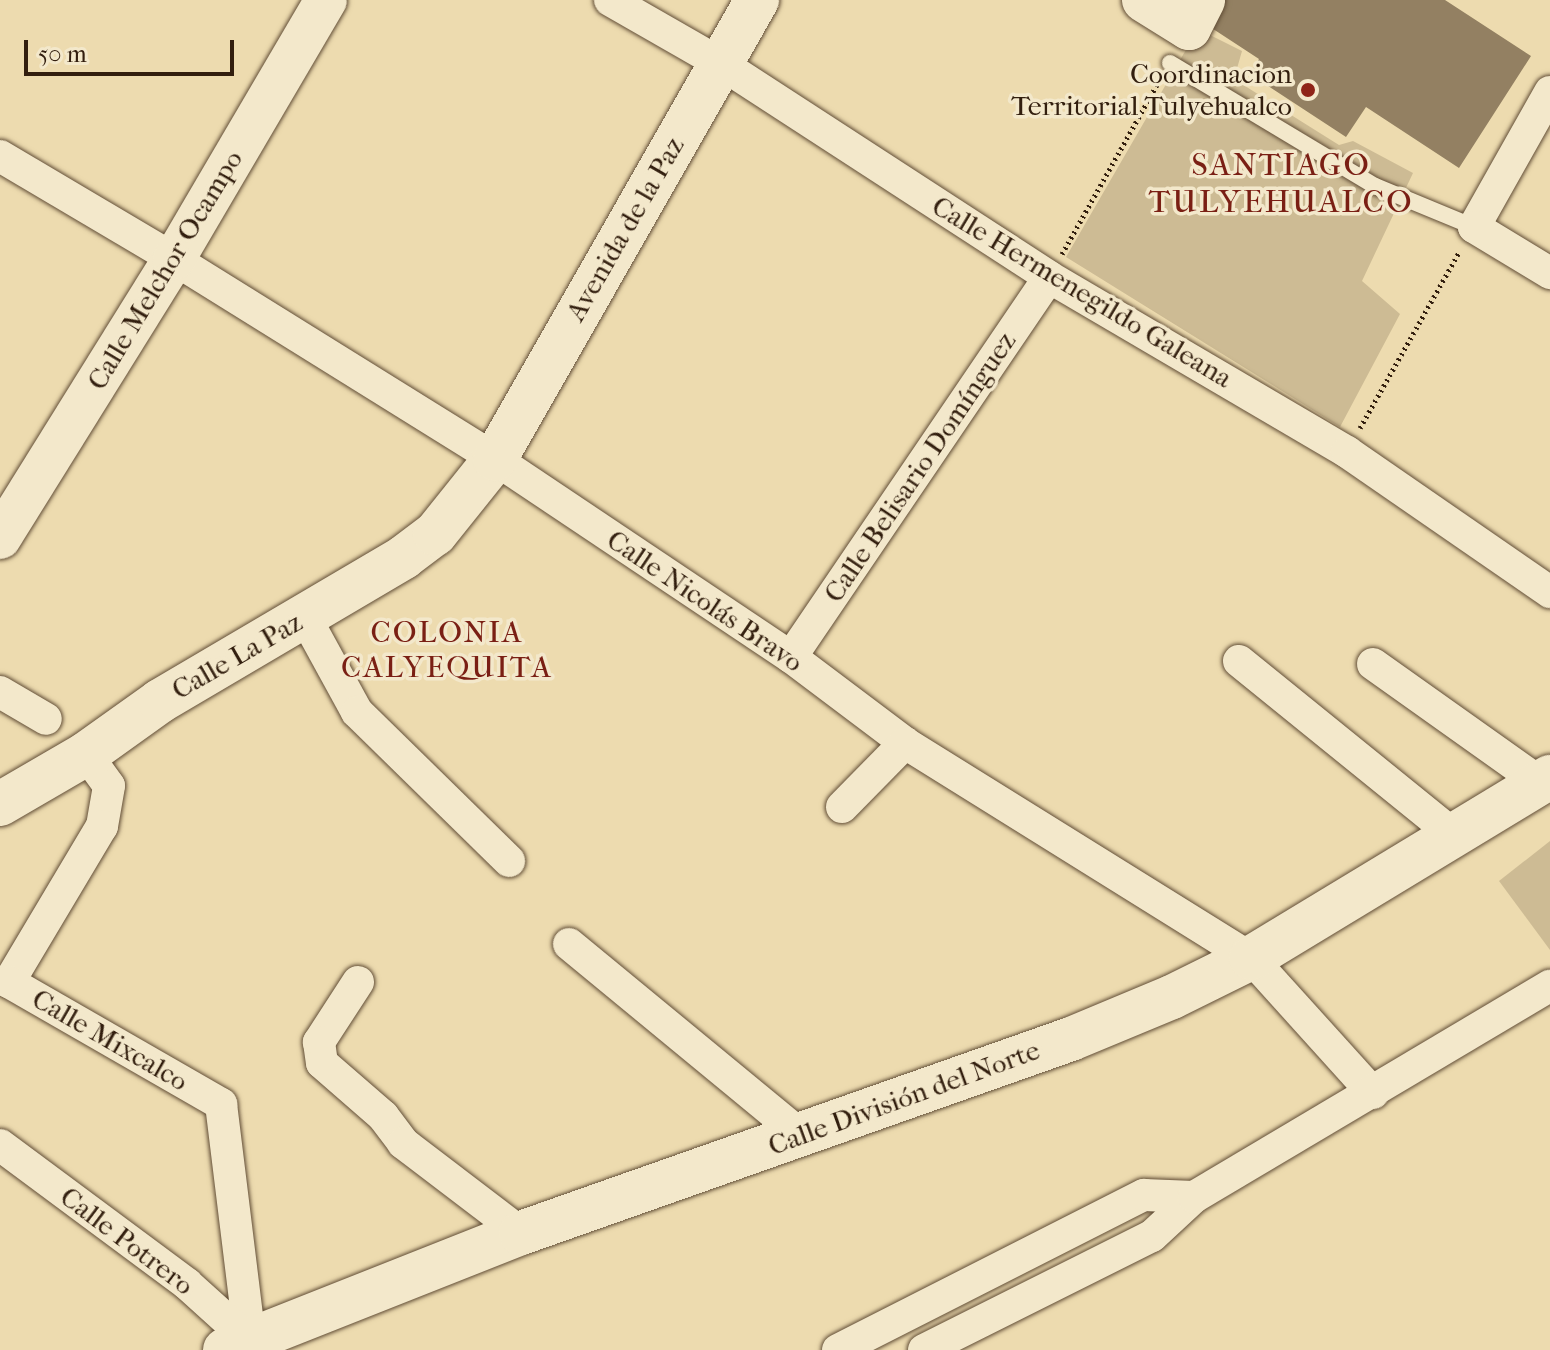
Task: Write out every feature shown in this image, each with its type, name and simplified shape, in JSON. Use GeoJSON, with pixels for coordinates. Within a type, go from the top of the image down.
{"type":"FeatureCollection","features":[{"type":"Feature","properties":{"kind":"main road","name":"Avenida de la Paz"},"geometry":{"type":"LineString","coordinates":[[495,459],[757,0]]}},
{"type":"Feature","properties":{"kind":"main road"},"geometry":{"type":"LineString","coordinates":[[1144,0],[1187,31]]}},
{"type":"Feature","properties":{"kind":"main road","name":"Calle La Paz"},"geometry":{"type":"LineString","coordinates":[[0,804],[86,754],[160,701],[404,557],[435,534],[495,459]]}},
{"type":"Feature","properties":{"kind":"main road","name":"Calle División del Norte"},"geometry":{"type":"LineString","coordinates":[[241,1347],[521,1233],[1071,1039],[1172,997],[1251,958],[1546,780]]}},
{"type":"Feature","properties":{"kind":"street","name":"Calle Melchor Ocampo"},"geometry":{"type":"LineString","coordinates":[[0,538],[174,259],[326,0]]}},
{"type":"Feature","properties":{"kind":"street","name":"Calle Hermenegildo Galeana"},"geometry":{"type":"LineString","coordinates":[[610,0],[720,63],[1049,277],[1347,452],[1550,592]]}},
{"type":"Feature","properties":{"kind":"street"},"geometry":{"type":"LineString","coordinates":[[1550,92],[1474,227],[1550,273]]}},
{"type":"Feature","properties":{"kind":"street","name":"Calle Nicolás Bravo"},"geometry":{"type":"LineString","coordinates":[[0,156],[174,259],[495,459],[791,657],[905,743],[1251,958],[1373,1093]]}},
{"type":"Feature","properties":{"kind":"street","name":"Calle Belisario Domínguez"},"geometry":{"type":"LineString","coordinates":[[791,657],[1049,277]]}},
{"type":"Feature","properties":{"kind":"street"},"geometry":{"type":"LineString","coordinates":[[305,617],[357,712],[509,861]]}},
{"type":"Feature","properties":{"kind":"street"},"geometry":{"type":"LineString","coordinates":[[1239,661],[1455,836]]}},
{"type":"Feature","properties":{"kind":"street"},"geometry":{"type":"LineString","coordinates":[[1373,664],[1546,780]]}},
{"type":"Feature","properties":{"kind":"street"},"geometry":{"type":"LineString","coordinates":[[0,692],[46,719]]}},
{"type":"Feature","properties":{"kind":"street"},"geometry":{"type":"LineString","coordinates":[[842,807],[905,743]]}},
{"type":"Feature","properties":{"kind":"street","name":"Calle Mixcalco"},"geometry":{"type":"LineString","coordinates":[[86,754],[109,786],[102,826],[9,982],[221,1104],[241,1347]]}},
{"type":"Feature","properties":{"kind":"street"},"geometry":{"type":"LineString","coordinates":[[569,944],[801,1135]]}},
{"type":"Feature","properties":{"kind":"street"},"geometry":{"type":"LineString","coordinates":[[358,982],[319,1042],[322,1063],[383,1116],[403,1143],[521,1233]]}},
{"type":"Feature","properties":{"kind":"street"},"geometry":{"type":"LineString","coordinates":[[924,1350],[1152,1236],[1194,1197],[1550,986]]}},
{"type":"Feature","properties":{"kind":"street","name":"Calle Potrero"},"geometry":{"type":"LineString","coordinates":[[0,1145],[187,1284],[241,1347]]}},
{"type":"Feature","properties":{"kind":"street"},"geometry":{"type":"LineString","coordinates":[[838,1350],[1144,1195],[1194,1197]]}},
{"type":"Feature","properties":{"kind":"street"},"geometry":{"type":"LineString","coordinates":[[1072,1231],[1090,1267]]}},
{"type":"Feature","properties":{"kind":"lane"},"geometry":{"type":"LineString","coordinates":[[1187,31],[1375,186],[1474,227]]}},
{"type":"Feature","properties":{"kind":"path"},"geometry":{"type":"LineString","coordinates":[[1049,277],[1187,31]]}},
{"type":"Feature","properties":{"kind":"path"},"geometry":{"type":"LineString","coordinates":[[1347,452],[1474,227]]}},
{"type":"Feature","properties":{"kind":"shaded area"},"geometry":{"type":"Polygon","coordinates":[[[1198,29],[1242,51],[1234,79],[1339,145],[1353,141],[1413,173],[1362,281],[1400,314],[1340,427],[1066,257],[1198,29]]]}},
{"type":"Feature","properties":{"kind":"shaded area"},"geometry":{"type":"Polygon","coordinates":[[[1550,841],[1550,950],[1499,881],[1550,841]]]}},
{"type":"Feature","properties":{"kind":"building"},"geometry":{"type":"Polygon","coordinates":[[[1219,0],[1445,0],[1531,56],[1459,168],[1366,107],[1346,137],[1250,74],[1259,59],[1204,23],[1219,0]]]}},
{"type":"Feature","properties":{"kind":"place","name":"Coordinacion Territorial Tulyehualco"},"geometry":{"type":"Point","coordinates":[1308,90]}},
{"type":"Feature","properties":{"kind":"district","name":"SANTIAGO TULYEHUALCO"},"geometry":{"type":"Point","coordinates":[1281,184]}},
{"type":"Feature","properties":{"kind":"district","name":"COLONIA CALYEQUITA"},"geometry":{"type":"Point","coordinates":[447,650]}}]}
